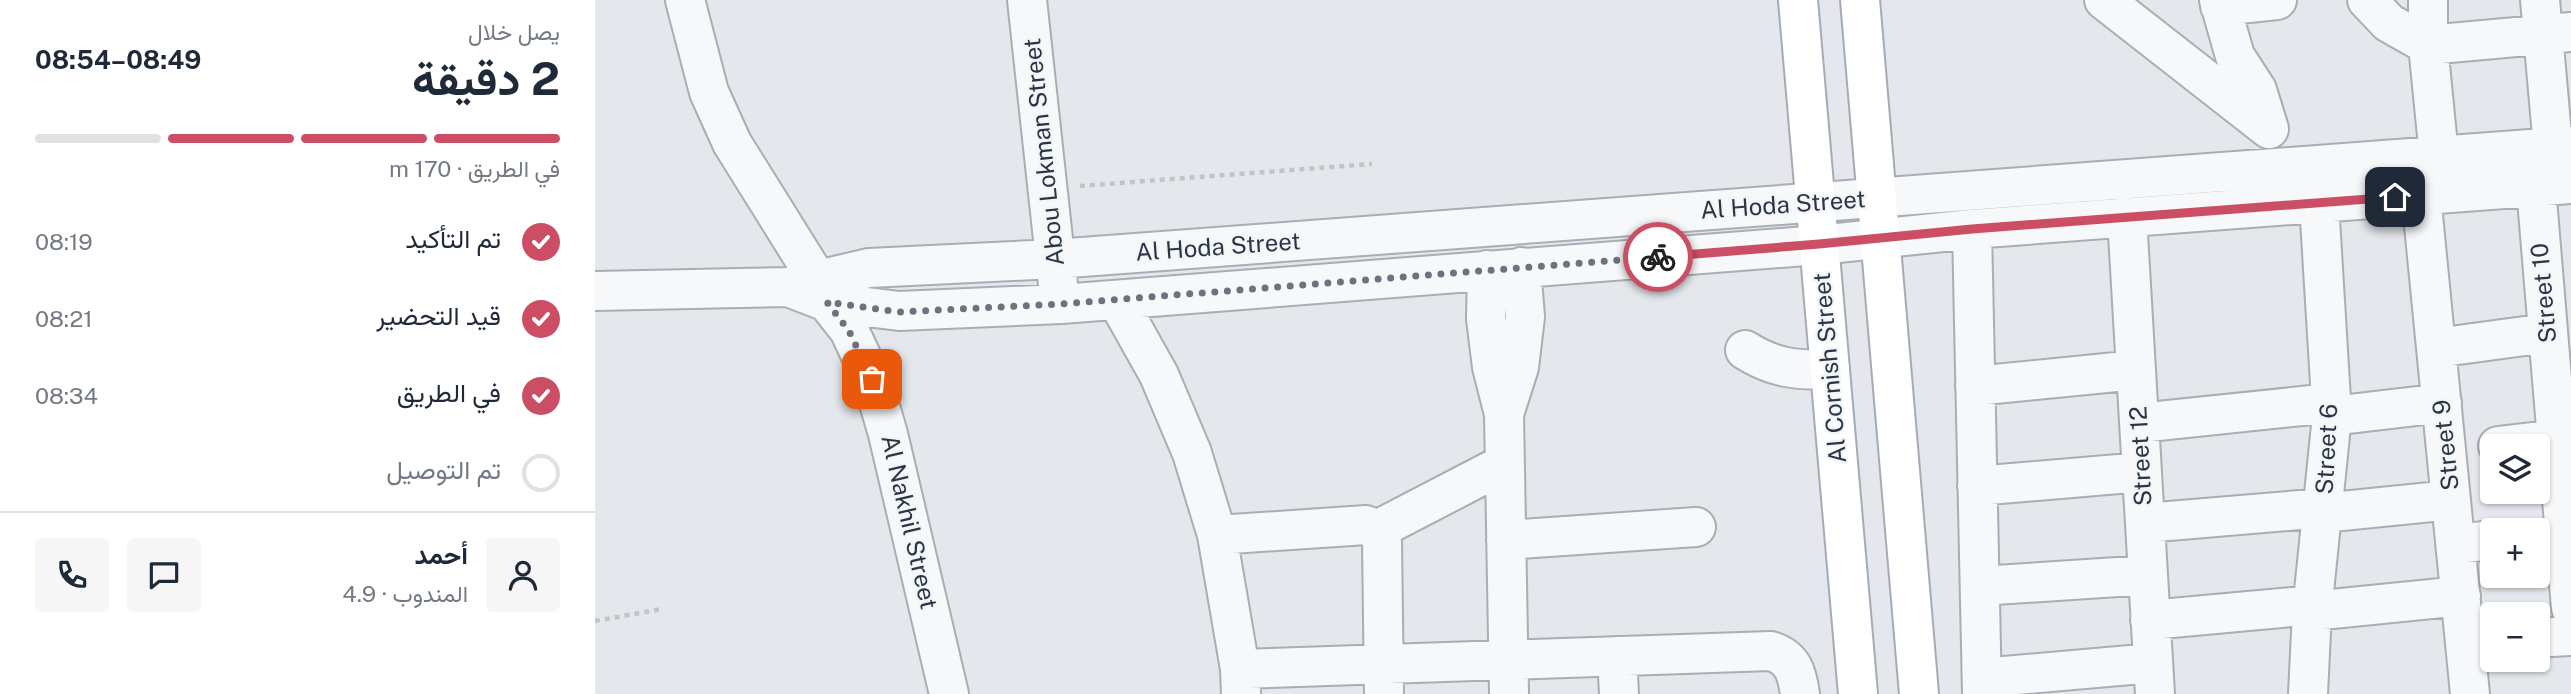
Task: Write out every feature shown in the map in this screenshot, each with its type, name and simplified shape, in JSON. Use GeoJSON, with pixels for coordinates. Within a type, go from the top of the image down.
{"type":"FeatureCollection","features":[{"type":"Feature","properties":{"kind":"main road","name":"Al Cornish Street"},"geometry":{"type":"LineString","coordinates":[[1798,0],[1858,694]]}},
{"type":"Feature","properties":{"kind":"main road"},"geometry":{"type":"LineString","coordinates":[[1860,0],[1919,694]]}},
{"type":"Feature","properties":{"kind":"street","name":"Al Nakhil Street"},"geometry":{"type":"LineString","coordinates":[[685,0],[709,92],[732,144],[811,290],[849,331],[872,379],[888,434],[949,694]]}},
{"type":"Feature","properties":{"kind":"street","name":"Abou Lokman Street"},"geometry":{"type":"LineString","coordinates":[[1027,0],[1061,304]]}},
{"type":"Feature","properties":{"kind":"street"},"geometry":{"type":"LineString","coordinates":[[2104,0],[2269,129]]}},
{"type":"Feature","properties":{"kind":"street"},"geometry":{"type":"LineString","coordinates":[[2271,170],[2269,129],[2257,90],[2235,56],[2220,3],[2277,0]]}},
{"type":"Feature","properties":{"kind":"street"},"geometry":{"type":"LineString","coordinates":[[2367,0],[2389,23],[2428,45],[2551,22],[2562,147]]}},
{"type":"Feature","properties":{"kind":"street"},"geometry":{"type":"LineString","coordinates":[[2428,0],[2428,45],[2439,156]]}},
{"type":"Feature","properties":{"kind":"street","name":"Al Hoda Street"},"geometry":{"type":"LineString","coordinates":[[811,290],[869,268],[1055,259],[2562,147]]}},
{"type":"Feature","properties":{"kind":"street","name":"Al Hoda Street"},"geometry":{"type":"LineString","coordinates":[[595,291],[811,290],[899,312],[1061,304],[1819,244],[1972,229],[2554,185]]}},
{"type":"Feature","properties":{"kind":"street","name":"Street 10"},"geometry":{"type":"LineString","coordinates":[[2554,185],[2547,333],[2561,379],[2557,439],[2566,484],[2551,533],[2570,590]]}},
{"type":"Feature","properties":{"kind":"street","name":"Street 9"},"geometry":{"type":"LineString","coordinates":[[2421,195],[2451,500],[2474,542],[2461,596],[2479,643],[2470,694]]}},
{"type":"Feature","properties":{"kind":"street","name":"Street 6"},"geometry":{"type":"LineString","coordinates":[[2308,694],[2331,409],[2319,203]]}},
{"type":"Feature","properties":{"kind":"street","name":"Street 12"},"geometry":{"type":"LineString","coordinates":[[2127,217],[2154,679]]}},
{"type":"Feature","properties":{"kind":"street"},"geometry":{"type":"LineString","coordinates":[[1972,229],[1982,686],[2154,679]]}},
{"type":"Feature","properties":{"kind":"street"},"geometry":{"type":"LineString","coordinates":[[1504,269],[1486,319],[1492,367],[1504,414],[1509,677]]}},
{"type":"Feature","properties":{"kind":"street"},"geometry":{"type":"LineString","coordinates":[[1117,300],[1159,374],[1192,453],[1217,535],[1240,682],[1509,677],[1617,656],[1771,651],[1780,654],[1794,667],[1800,694]]}},
{"type":"Feature","properties":{"kind":"street"},"geometry":{"type":"LineString","coordinates":[[2436,348],[2547,333]]}},
{"type":"Feature","properties":{"kind":"street"},"geometry":{"type":"LineString","coordinates":[[1745,350],[1772,364],[1787,368],[1830,369]]}},
{"type":"Feature","properties":{"kind":"street"},"geometry":{"type":"LineString","coordinates":[[1975,386],[2136,370]]}},
{"type":"Feature","properties":{"kind":"street"},"geometry":{"type":"LineString","coordinates":[[2139,423],[2442,403]]}},
{"type":"Feature","properties":{"kind":"street"},"geometry":{"type":"LineString","coordinates":[[2550,440],[2557,439]]}},
{"type":"Feature","properties":{"kind":"street"},"geometry":{"type":"LineString","coordinates":[[2447,453],[2480,449]]}},
{"type":"Feature","properties":{"kind":"street"},"geometry":{"type":"LineString","coordinates":[[1377,530],[1504,464]]}},
{"type":"Feature","properties":{"kind":"street"},"geometry":{"type":"LineString","coordinates":[[1977,486],[2142,472]]}},
{"type":"Feature","properties":{"kind":"street"},"geometry":{"type":"LineString","coordinates":[[2145,523],[2451,500]]}},
{"type":"Feature","properties":{"kind":"street"},"geometry":{"type":"LineString","coordinates":[[1217,535],[1366,525],[1377,530],[1382,541],[1384,679]]}},
{"type":"Feature","properties":{"kind":"street"},"geometry":{"type":"LineString","coordinates":[[1506,540],[1696,527]]}},
{"type":"Feature","properties":{"kind":"street"},"geometry":{"type":"LineString","coordinates":[[1980,586],[2148,575]]}},
{"type":"Feature","properties":{"kind":"street"},"geometry":{"type":"LineString","coordinates":[[2150,620],[2461,596]]}},
{"type":"Feature","properties":{"kind":"street"},"geometry":{"type":"LineString","coordinates":[[2550,637],[2571,636]]}},
{"type":"Feature","properties":{"kind":"street"},"geometry":{"type":"LineString","coordinates":[[1617,656],[1619,694]]}},
{"type":"Feature","properties":{"kind":"path"},"geometry":{"type":"LineString","coordinates":[[1048,188],[1372,164]]}},
{"type":"Feature","properties":{"kind":"path"},"geometry":{"type":"LineString","coordinates":[[595,621],[662,609]]}},
{"type":"Feature","properties":{"kind":"way so far"},"geometry":{"type":"LineString","coordinates":[[872,379],[849,331],[827,302],[899,312],[1061,304],[1658,257]]}},
{"type":"Feature","properties":{"kind":"route"},"geometry":{"type":"LineString","coordinates":[[1658,257],[1972,229],[2395,197]]}}]}
